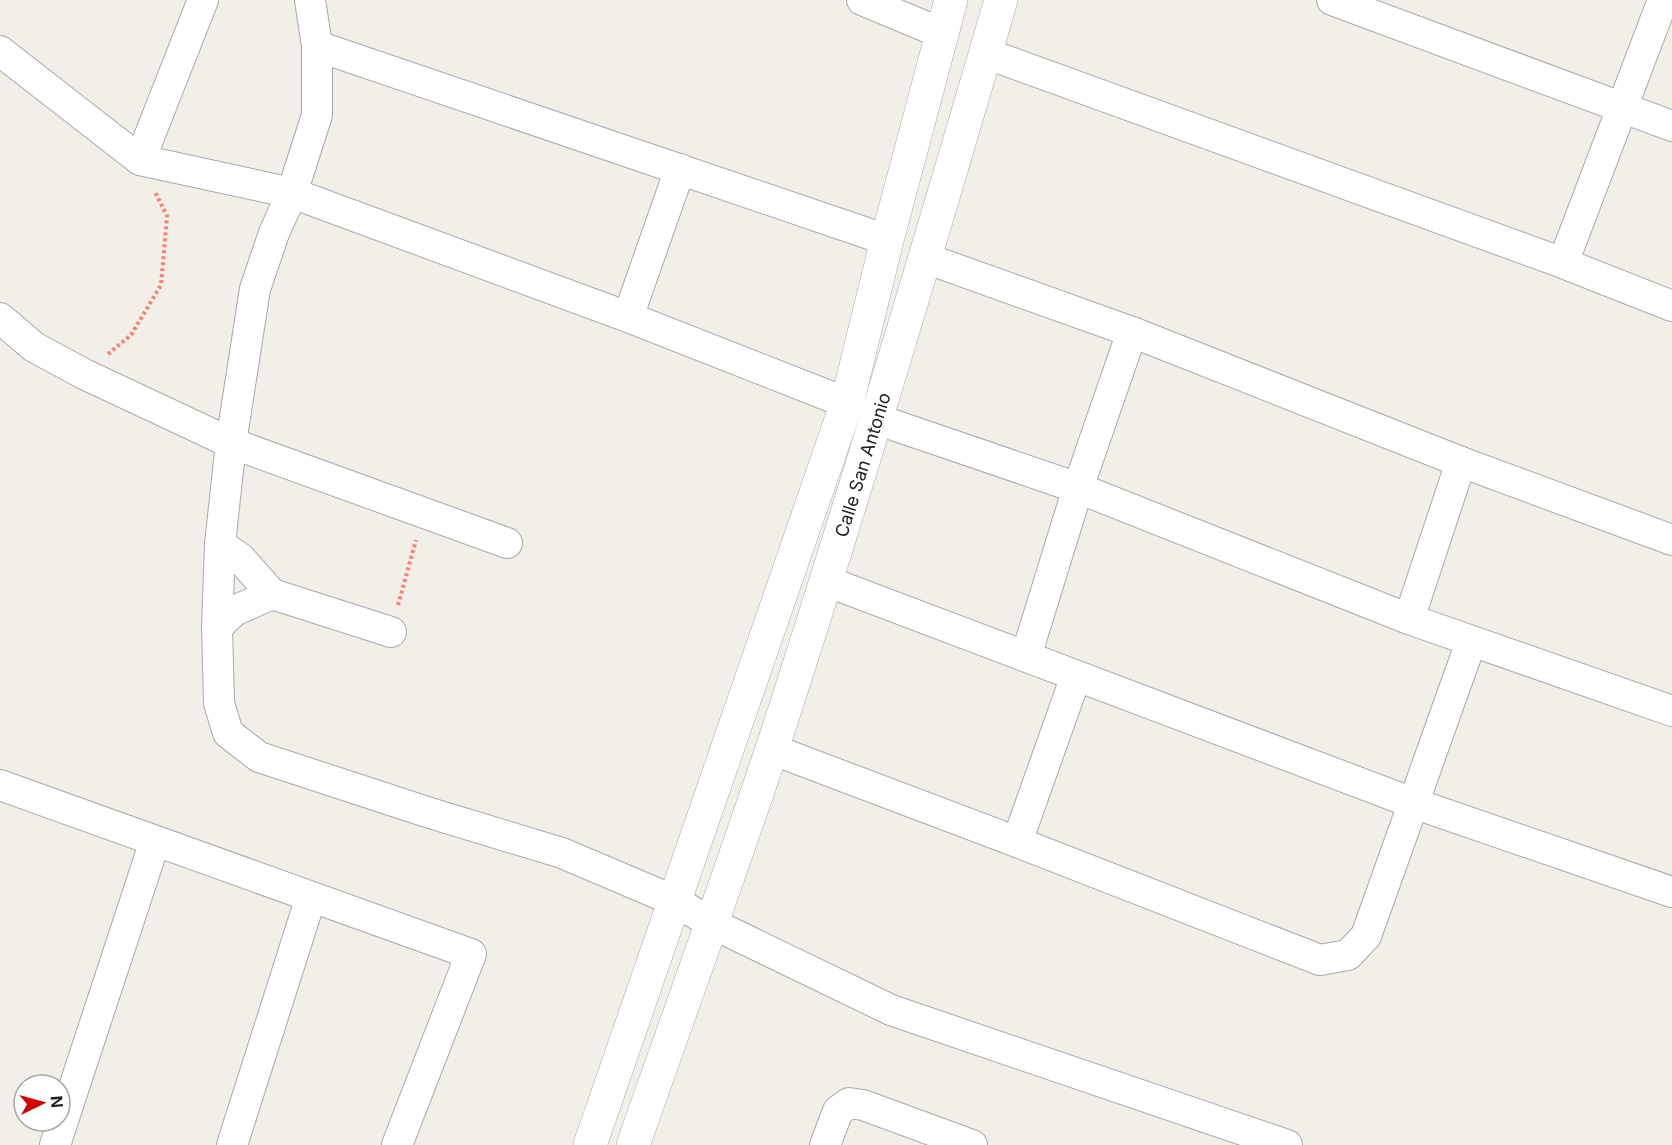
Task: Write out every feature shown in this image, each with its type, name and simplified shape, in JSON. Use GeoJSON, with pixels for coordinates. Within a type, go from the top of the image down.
{"type":"FeatureCollection","features":[{"type":"Feature","properties":{"kind":"street"},"geometry":{"type":"LineString","coordinates":[[140,160],[203,0]]}},
{"type":"Feature","properties":{"kind":"street"},"geometry":{"type":"LineString","coordinates":[[310,0],[317,46],[317,116],[292,193],[274,233],[255,289],[231,443],[220,543],[217,627],[219,703],[228,733],[260,757],[430,813],[562,853],[675,901],[711,923],[891,1010],[1287,1145]]}},
{"type":"Feature","properties":{"kind":"street"},"geometry":{"type":"LineString","coordinates":[[862,0],[941,33]]}},
{"type":"Feature","properties":{"kind":"street","name":"Calle San Antonio"},"geometry":{"type":"LineString","coordinates":[[590,1145],[847,402],[887,240],[951,0]]}},
{"type":"Feature","properties":{"kind":"street","name":"Calle San Antonio"},"geometry":{"type":"LineString","coordinates":[[633,1145],[771,749],[826,581],[1001,0]]}},
{"type":"Feature","properties":{"kind":"street"},"geometry":{"type":"LineString","coordinates":[[1332,0],[1672,126]]}},
{"type":"Feature","properties":{"kind":"street"},"geometry":{"type":"LineString","coordinates":[[1563,263],[1663,0]]}},
{"type":"Feature","properties":{"kind":"street"},"geometry":{"type":"LineString","coordinates":[[317,46],[887,240]]}},
{"type":"Feature","properties":{"kind":"street"},"geometry":{"type":"LineString","coordinates":[[0,51],[140,160],[292,193],[628,317],[847,402]]}},
{"type":"Feature","properties":{"kind":"street"},"geometry":{"type":"LineString","coordinates":[[986,53],[1563,263],[1672,306]]}},
{"type":"Feature","properties":{"kind":"street"},"geometry":{"type":"LineString","coordinates":[[628,317],[680,169]]}},
{"type":"Feature","properties":{"kind":"street"},"geometry":{"type":"LineString","coordinates":[[925,258],[1132,332],[1461,462],[1672,540]]}},
{"type":"Feature","properties":{"kind":"street"},"geometry":{"type":"LineString","coordinates":[[0,318],[34,347],[84,374],[231,443],[507,543]]}},
{"type":"Feature","properties":{"kind":"street"},"geometry":{"type":"LineString","coordinates":[[1026,656],[1078,488],[1132,332]]}},
{"type":"Feature","properties":{"kind":"street"},"geometry":{"type":"LineString","coordinates":[[876,419],[1078,488],[1409,619],[1672,711]]}},
{"type":"Feature","properties":{"kind":"street"},"geometry":{"type":"LineString","coordinates":[[1409,619],[1461,462]]}},
{"type":"Feature","properties":{"kind":"street"},"geometry":{"type":"LineString","coordinates":[[220,543],[240,558],[272,594],[391,632]]}},
{"type":"Feature","properties":{"kind":"street"},"geometry":{"type":"LineString","coordinates":[[826,581],[1413,803],[1672,892]]}},
{"type":"Feature","properties":{"kind":"street"},"geometry":{"type":"LineString","coordinates":[[217,627],[234,611],[272,594]]}},
{"type":"Feature","properties":{"kind":"street"},"geometry":{"type":"LineString","coordinates":[[771,749],[1320,960],[1348,955],[1366,936],[1471,642]]}},
{"type":"Feature","properties":{"kind":"street"},"geometry":{"type":"LineString","coordinates":[[1017,842],[1076,676]]}},
{"type":"Feature","properties":{"kind":"street"},"geometry":{"type":"LineString","coordinates":[[0,785],[471,954],[397,1145]]}},
{"type":"Feature","properties":{"kind":"street"},"geometry":{"type":"LineString","coordinates":[[55,1145],[155,841]]}},
{"type":"Feature","properties":{"kind":"street"},"geometry":{"type":"LineString","coordinates":[[232,1145],[311,897]]}},
{"type":"Feature","properties":{"kind":"street"},"geometry":{"type":"LineString","coordinates":[[825,1145],[838,1112],[849,1103],[863,1105],[972,1145]]}},
{"type":"Feature","properties":{"kind":"path"},"geometry":{"type":"LineString","coordinates":[[84,374],[131,335],[161,285],[167,216],[140,160]]}},
{"type":"Feature","properties":{"kind":"path"},"geometry":{"type":"LineString","coordinates":[[391,632],[423,514]]}}]}
